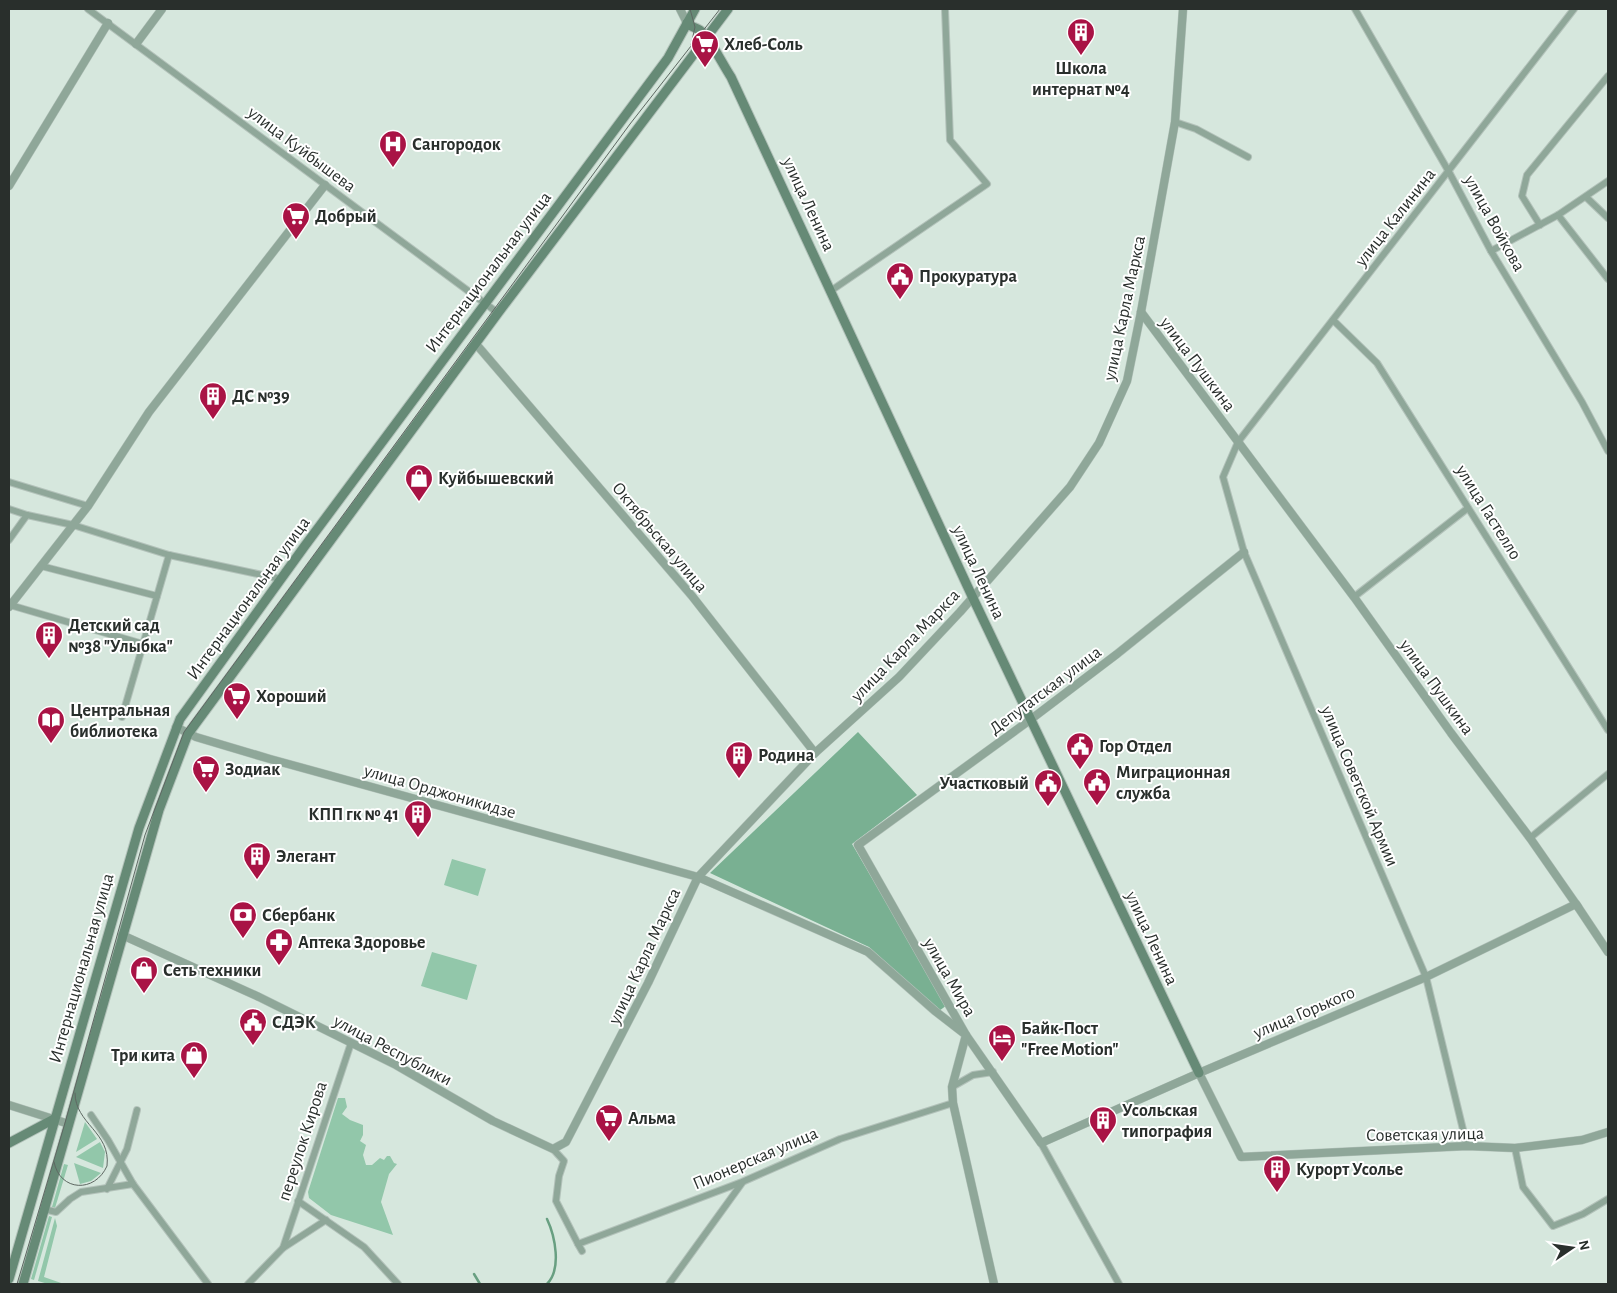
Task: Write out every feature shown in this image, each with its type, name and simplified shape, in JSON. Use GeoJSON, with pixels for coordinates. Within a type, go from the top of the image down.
{"type":"FeatureCollection","features":[{"type":"Feature","properties":{"kind":"main road","name":"Интернациональная улица"},"geometry":{"type":"LineString","coordinates":[[9,1279],[108,930],[142,819],[176,727],[281,579],[668,58],[695,9]]}},
{"type":"Feature","properties":{"kind":"main road","name":"Интернациональная улица"},"geometry":{"type":"LineString","coordinates":[[22,1284],[122,935],[160,810],[188,734],[498,313],[728,9]]}},
{"type":"Feature","properties":{"kind":"main road","name":"улица Ленина"},"geometry":{"type":"LineString","coordinates":[[687,23],[700,30],[707,37],[731,77],[832,290],[1030,720],[1199,1073]]}},
{"type":"Feature","properties":{"kind":"main road"},"geometry":{"type":"LineString","coordinates":[[108,930],[122,935]]}},
{"type":"Feature","properties":{"kind":"main road"},"geometry":{"type":"LineString","coordinates":[[9,1143],[54,1120]]}},
{"type":"Feature","properties":{"kind":"street","name":"улица Куйбышева"},"geometry":{"type":"LineString","coordinates":[[88,9],[498,313]]}},
{"type":"Feature","properties":{"kind":"street"},"geometry":{"type":"LineString","coordinates":[[136,44],[162,9]]}},
{"type":"Feature","properties":{"kind":"street","name":"улица Ленина"},"geometry":{"type":"LineString","coordinates":[[680,9],[687,23]]}},
{"type":"Feature","properties":{"kind":"street"},"geometry":{"type":"LineString","coordinates":[[832,290],[987,184],[950,140],[945,9]]}},
{"type":"Feature","properties":{"kind":"street","name":"улица Карла Маркса"},"geometry":{"type":"LineString","coordinates":[[553,1149],[566,1142],[636,1007],[698,877],[815,753],[899,677],[1070,488],[1099,443],[1127,381],[1141,312],[1175,122],[1182,9]]}},
{"type":"Feature","properties":{"kind":"street","name":"улица Войкова"},"geometry":{"type":"LineString","coordinates":[[1355,9],[1450,172],[1491,251],[1582,402],[1608,451]]}},
{"type":"Feature","properties":{"kind":"street","name":"улица Калинина"},"geometry":{"type":"LineString","coordinates":[[1238,442],[1450,172],[1574,9]]}},
{"type":"Feature","properties":{"kind":"street"},"geometry":{"type":"LineString","coordinates":[[9,186],[108,23]]}},
{"type":"Feature","properties":{"kind":"street"},"geometry":{"type":"LineString","coordinates":[[1540,224],[1522,196],[1527,175],[1608,76]]}},
{"type":"Feature","properties":{"kind":"street"},"geometry":{"type":"LineString","coordinates":[[1175,122],[1196,129],[1248,157]]}},
{"type":"Feature","properties":{"kind":"street"},"geometry":{"type":"LineString","coordinates":[[1491,251],[1558,215],[1608,182]]}},
{"type":"Feature","properties":{"kind":"street"},"geometry":{"type":"LineString","coordinates":[[142,644],[9,606],[88,506],[149,412],[325,185]]}},
{"type":"Feature","properties":{"kind":"street"},"geometry":{"type":"LineString","coordinates":[[1586,197],[1608,218]]}},
{"type":"Feature","properties":{"kind":"street"},"geometry":{"type":"LineString","coordinates":[[1558,215],[1608,279]]}},
{"type":"Feature","properties":{"kind":"street"},"geometry":{"type":"LineString","coordinates":[[1141,312],[1354,597],[1468,508]]}},
{"type":"Feature","properties":{"kind":"street","name":"улица Пушкина"},"geometry":{"type":"LineString","coordinates":[[1141,312],[1354,597],[1451,733],[1530,838],[1608,952]]}},
{"type":"Feature","properties":{"kind":"street","name":"улица Гастелло"},"geometry":{"type":"LineString","coordinates":[[1333,320],[1377,363],[1608,730]]}},
{"type":"Feature","properties":{"kind":"street","name":"Октябрьская улица"},"geometry":{"type":"LineString","coordinates":[[476,344],[692,596],[815,753]]}},
{"type":"Feature","properties":{"kind":"street","name":"улица Советской Армии"},"geometry":{"type":"LineString","coordinates":[[1238,442],[1224,477],[1244,552],[1426,976],[1468,1146]]}},
{"type":"Feature","properties":{"kind":"street"},"geometry":{"type":"LineString","coordinates":[[9,482],[88,506]]}},
{"type":"Feature","properties":{"kind":"street"},"geometry":{"type":"LineString","coordinates":[[9,509],[27,515],[73,524],[169,555],[281,579]]}},
{"type":"Feature","properties":{"kind":"street"},"geometry":{"type":"LineString","coordinates":[[9,540],[27,515]]}},
{"type":"Feature","properties":{"kind":"street","name":"Депутатская улица"},"geometry":{"type":"LineString","coordinates":[[858,845],[1117,654],[1244,552]]}},
{"type":"Feature","properties":{"kind":"street"},"geometry":{"type":"LineString","coordinates":[[122,717],[169,555]]}},
{"type":"Feature","properties":{"kind":"street"},"geometry":{"type":"LineString","coordinates":[[41,566],[157,596]]}},
{"type":"Feature","properties":{"kind":"street","name":"улица Орджоникидзе"},"geometry":{"type":"LineString","coordinates":[[176,727],[188,734],[698,877],[868,952],[935,1011],[966,1035]]}},
{"type":"Feature","properties":{"kind":"street"},"geometry":{"type":"LineString","coordinates":[[1530,838],[1608,774]]}},
{"type":"Feature","properties":{"kind":"street","name":"улица Мира"},"geometry":{"type":"LineString","coordinates":[[858,845],[966,1035],[1041,1143]]}},
{"type":"Feature","properties":{"kind":"street","name":"улица Горького"},"geometry":{"type":"LineString","coordinates":[[1041,1143],[1426,976],[1576,904]]}},
{"type":"Feature","properties":{"kind":"street","name":"улица Республики"},"geometry":{"type":"LineString","coordinates":[[122,935],[258,996],[350,1043],[493,1121],[553,1149]]}},
{"type":"Feature","properties":{"kind":"street"},"geometry":{"type":"LineString","coordinates":[[966,1035],[952,1087],[953,1103],[994,1284]]}},
{"type":"Feature","properties":{"kind":"street","name":"переулок Кирова"},"geometry":{"type":"LineString","coordinates":[[283,1248],[350,1043]]}},
{"type":"Feature","properties":{"kind":"street"},"geometry":{"type":"LineString","coordinates":[[952,1087],[973,1075],[993,1072]]}},
{"type":"Feature","properties":{"kind":"street","name":"улица Ленина"},"geometry":{"type":"LineString","coordinates":[[1199,1073],[1241,1157]]}},
{"type":"Feature","properties":{"kind":"street","name":"Пионерская улица"},"geometry":{"type":"LineString","coordinates":[[553,1149],[564,1161],[559,1176],[556,1201],[580,1247],[742,1182],[840,1139],[953,1103]]}},
{"type":"Feature","properties":{"kind":"street"},"geometry":{"type":"LineString","coordinates":[[9,1105],[69,1124]]}},
{"type":"Feature","properties":{"kind":"street"},"geometry":{"type":"LineString","coordinates":[[107,1189],[127,1149],[137,1110]]}},
{"type":"Feature","properties":{"kind":"street"},"geometry":{"type":"LineString","coordinates":[[91,1115],[133,1184],[208,1284]]}},
{"type":"Feature","properties":{"kind":"street","name":"Советская улица"},"geometry":{"type":"LineString","coordinates":[[1241,1157],[1468,1146],[1515,1148],[1582,1140],[1608,1132]]}},
{"type":"Feature","properties":{"kind":"street"},"geometry":{"type":"LineString","coordinates":[[1041,1143],[1119,1284]]}},
{"type":"Feature","properties":{"kind":"street"},"geometry":{"type":"LineString","coordinates":[[1515,1148],[1523,1187],[1553,1226],[1583,1214],[1608,1199]]}},
{"type":"Feature","properties":{"kind":"street"},"geometry":{"type":"LineString","coordinates":[[669,1284],[742,1182]]}},
{"type":"Feature","properties":{"kind":"street"},"geometry":{"type":"LineString","coordinates":[[44,1209],[56,1212],[81,1192],[133,1184]]}},
{"type":"Feature","properties":{"kind":"street"},"geometry":{"type":"LineString","coordinates":[[298,1201],[364,1247],[398,1284]]}},
{"type":"Feature","properties":{"kind":"street","name":"переулок Кирова"},"geometry":{"type":"LineString","coordinates":[[248,1284],[283,1248],[326,1220]]}},
{"type":"Feature","properties":{"kind":"green space"},"geometry":{"type":"Polygon","coordinates":[[[858,732],[917,795],[852,844],[947,1005],[939,1011],[869,947],[710,873],[858,732]]]}},
{"type":"Feature","properties":{"kind":"green space"},"geometry":{"type":"Polygon","coordinates":[[[452,859],[486,869],[478,896],[444,885],[452,859]]]}},
{"type":"Feature","properties":{"kind":"green space"},"geometry":{"type":"Polygon","coordinates":[[[432,952],[477,965],[467,1000],[421,986],[432,952]]]}},
{"type":"Feature","properties":{"kind":"green space"},"geometry":{"type":"Polygon","coordinates":[[[338,1098],[345,1098],[347,1107],[342,1114],[350,1120],[363,1125],[363,1135],[360,1141],[366,1145],[363,1155],[366,1165],[372,1165],[380,1158],[384,1160],[387,1156],[390,1156],[394,1163],[397,1164],[389,1174],[381,1202],[393,1235],[331,1215],[309,1198],[308,1192],[338,1098]]]}},
{"type":"Feature","properties":{"kind":"green space"},"geometry":{"type":"Polygon","coordinates":[[[85,1122],[97,1139],[76,1152],[85,1122]]]}},
{"type":"Feature","properties":{"kind":"green space"},"geometry":{"type":"Polygon","coordinates":[[[100,1142],[105,1152],[103,1168],[76,1157],[100,1142]]]}},
{"type":"Feature","properties":{"kind":"green space"},"geometry":{"type":"Polygon","coordinates":[[[74,1163],[101,1173],[91,1181],[80,1184],[74,1163]]]}},
{"type":"Feature","properties":{"kind":"green space"},"geometry":{"type":"Polygon","coordinates":[[[64,1164],[68,1165],[55,1208],[52,1207],[64,1164]]]}},
{"type":"Feature","properties":{"kind":"green space"},"geometry":{"type":"Polygon","coordinates":[[[49,1216],[52,1217],[34,1280],[31,1279],[49,1216]]]}},
{"type":"Feature","properties":{"kind":"green space"},"geometry":{"type":"Polygon","coordinates":[[[55,1218],[57,1226],[44,1277],[64,1284],[48,1284],[38,1281],[55,1218]]]}},
{"type":"Feature","properties":{"kind":"waterway"},"geometry":{"type":"LineString","coordinates":[[547,1219],[556,1252],[552,1278],[547,1284]]}},
{"type":"Feature","properties":{"kind":"waterway"},"geometry":{"type":"LineString","coordinates":[[474,1274],[480,1284]]}},
{"type":"Feature","properties":{"kind":"tram line"},"geometry":{"type":"LineString","coordinates":[[690,9],[695,27],[691,45]]}},
{"type":"Feature","properties":{"kind":"tram line"},"geometry":{"type":"LineString","coordinates":[[17,1284],[65,1123],[145,835],[184,732],[630,124],[720,9]]}},
{"type":"Feature","properties":{"kind":"tram line"},"geometry":{"type":"LineString","coordinates":[[54,1162],[63,1179],[70,1184],[78,1185],[87,1185],[94,1181],[102,1175],[107,1166],[107,1154],[104,1145],[81,1113],[75,1093]]}},
{"type":"Feature","properties":{"kind":"place","name":"Школа интернат №4"},"geometry":{"type":"Point","coordinates":[1081,56]}},
{"type":"Feature","properties":{"kind":"place","name":"Хлеб-Соль"},"geometry":{"type":"Point","coordinates":[705,68]}},
{"type":"Feature","properties":{"kind":"place","name":"Сангородок"},"geometry":{"type":"Point","coordinates":[393,168]}},
{"type":"Feature","properties":{"kind":"place","name":"Добрый"},"geometry":{"type":"Point","coordinates":[296,240]}},
{"type":"Feature","properties":{"kind":"place","name":"Прокуратура"},"geometry":{"type":"Point","coordinates":[900,300]}},
{"type":"Feature","properties":{"kind":"place","name":"ДС №39"},"geometry":{"type":"Point","coordinates":[213,420]}},
{"type":"Feature","properties":{"kind":"place","name":"Куйбышевский"},"geometry":{"type":"Point","coordinates":[419,502]}},
{"type":"Feature","properties":{"kind":"place","name":"Детский сад №38 \"Улыбка\""},"geometry":{"type":"Point","coordinates":[49,659]}},
{"type":"Feature","properties":{"kind":"place","name":"Хороший"},"geometry":{"type":"Point","coordinates":[237,720]}},
{"type":"Feature","properties":{"kind":"place","name":"Центральная библиотека"},"geometry":{"type":"Point","coordinates":[51,744]}},
{"type":"Feature","properties":{"kind":"place","name":"Гор Отдел"},"geometry":{"type":"Point","coordinates":[1080,770]}},
{"type":"Feature","properties":{"kind":"place","name":"Родина"},"geometry":{"type":"Point","coordinates":[739,779]}},
{"type":"Feature","properties":{"kind":"place","name":"Зодиак"},"geometry":{"type":"Point","coordinates":[206,793]}},
{"type":"Feature","properties":{"kind":"place","name":"Миграционная служба"},"geometry":{"type":"Point","coordinates":[1097,806]}},
{"type":"Feature","properties":{"kind":"place","name":"Участковый"},"geometry":{"type":"Point","coordinates":[1048,807]}},
{"type":"Feature","properties":{"kind":"place","name":"КПП гк № 41"},"geometry":{"type":"Point","coordinates":[418,838]}},
{"type":"Feature","properties":{"kind":"place","name":"Элегант"},"geometry":{"type":"Point","coordinates":[257,880]}},
{"type":"Feature","properties":{"kind":"place","name":"Сбербанк"},"geometry":{"type":"Point","coordinates":[243,939]}},
{"type":"Feature","properties":{"kind":"place","name":"Аптека Здоровье"},"geometry":{"type":"Point","coordinates":[279,966]}},
{"type":"Feature","properties":{"kind":"place","name":"Сеть техники"},"geometry":{"type":"Point","coordinates":[144,994]}},
{"type":"Feature","properties":{"kind":"place","name":"СДЭК"},"geometry":{"type":"Point","coordinates":[253,1046]}},
{"type":"Feature","properties":{"kind":"place","name":"Байк-Пост \"Free Motion\""},"geometry":{"type":"Point","coordinates":[1002,1062]}},
{"type":"Feature","properties":{"kind":"place","name":"Три кита"},"geometry":{"type":"Point","coordinates":[194,1079]}},
{"type":"Feature","properties":{"kind":"place","name":"Альма"},"geometry":{"type":"Point","coordinates":[609,1142]}},
{"type":"Feature","properties":{"kind":"place","name":"Усольская типография"},"geometry":{"type":"Point","coordinates":[1103,1144]}},
{"type":"Feature","properties":{"kind":"place","name":"Курорт Усолье"},"geometry":{"type":"Point","coordinates":[1277,1193]}}]}
